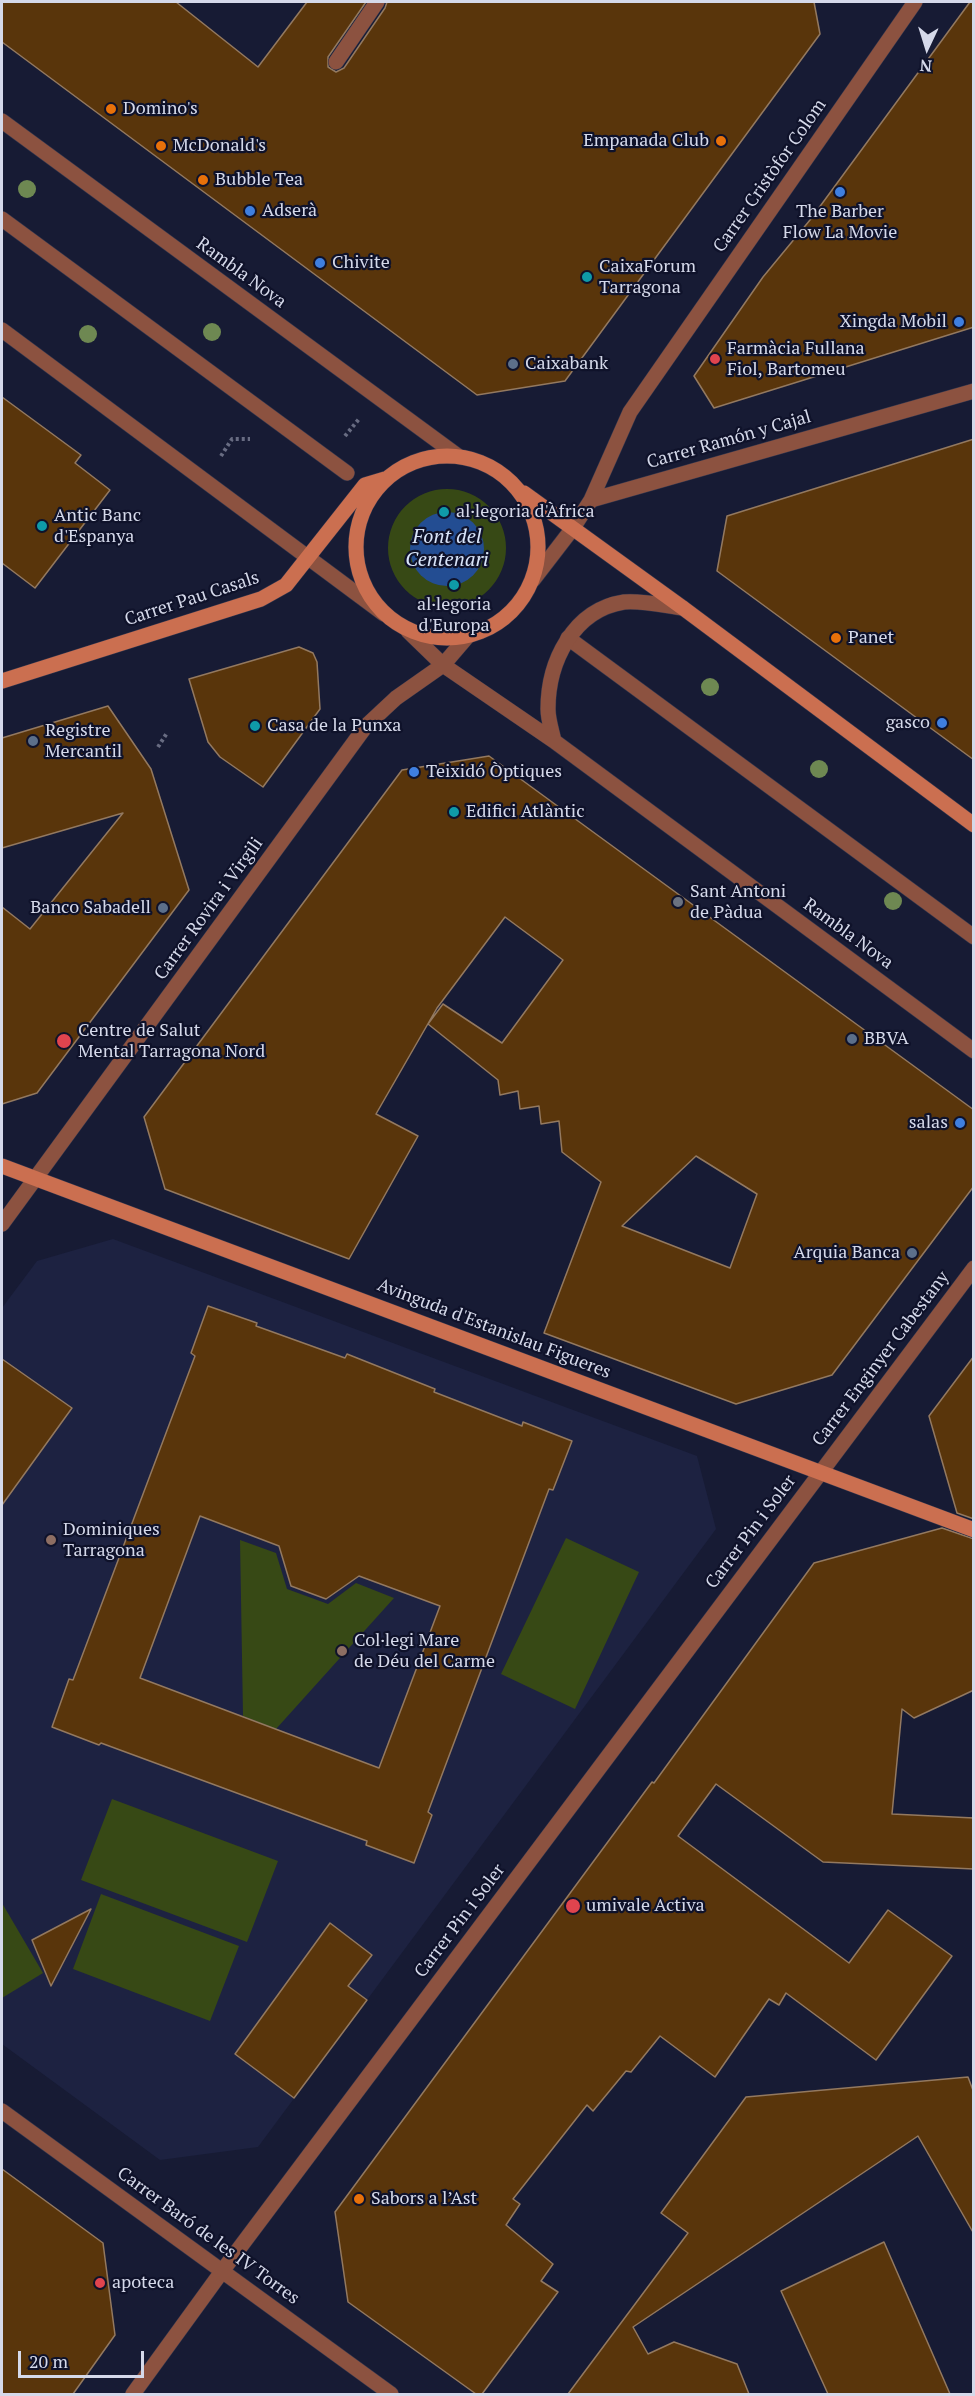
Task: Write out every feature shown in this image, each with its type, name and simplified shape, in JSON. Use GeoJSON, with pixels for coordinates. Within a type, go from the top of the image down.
{"type":"FeatureCollection","features":[{"type":"Feature","properties":{"kind":"main road"},"geometry":{"type":"LineString","coordinates":[[519,490],[535,518],[539,549],[533,580],[523,601],[507,617],[488,629],[467,637],[437,638],[408,631],[384,614],[366,591],[356,563],[356,534],[362,512],[374,491],[385,479],[407,464],[432,457],[458,456],[481,462],[502,473],[519,490],[683,608],[974,825]]}},
{"type":"Feature","properties":{"kind":"main road","name":"Carrer Pau Casals"},"geometry":{"type":"LineString","coordinates":[[2,681],[261,599],[286,585],[365,485],[385,479]]}},
{"type":"Feature","properties":{"kind":"main road","name":"Avinguda d'Estanislau Figueres"},"geometry":{"type":"LineString","coordinates":[[2,1166],[974,1530]]}},
{"type":"Feature","properties":{"kind":"street"},"geometry":{"type":"LineString","coordinates":[[336,62],[377,2]]}},
{"type":"Feature","properties":{"kind":"street","name":"Carrer Cristòfor Colom"},"geometry":{"type":"LineString","coordinates":[[591,500],[630,412],[915,2]]}},
{"type":"Feature","properties":{"kind":"street","name":"Rambla Nova"},"geometry":{"type":"LineString","coordinates":[[2,121],[458,456]]}},
{"type":"Feature","properties":{"kind":"street"},"geometry":{"type":"LineString","coordinates":[[2,219],[347,473]]}},
{"type":"Feature","properties":{"kind":"street"},"geometry":{"type":"LineString","coordinates":[[2,330],[384,614]]}},
{"type":"Feature","properties":{"kind":"street","name":"Carrer Ramón y Cajal"},"geometry":{"type":"LineString","coordinates":[[591,500],[974,391]]}},
{"type":"Feature","properties":{"kind":"street"},"geometry":{"type":"LineString","coordinates":[[533,580],[573,528],[591,500]]}},
{"type":"Feature","properties":{"kind":"street"},"geometry":{"type":"LineString","coordinates":[[554,741],[548,712],[550,683],[568,638],[581,622],[604,608],[626,602],[683,608]]}},
{"type":"Feature","properties":{"kind":"street","name":"Rambla Nova"},"geometry":{"type":"LineString","coordinates":[[408,631],[443,665],[554,741],[974,1051]]}},
{"type":"Feature","properties":{"kind":"street","name":"Carrer Rovira i Virgili"},"geometry":{"type":"LineString","coordinates":[[2,1224],[366,726],[396,698],[443,665],[467,637]]}},
{"type":"Feature","properties":{"kind":"street"},"geometry":{"type":"LineString","coordinates":[[568,638],[974,937]]}},
{"type":"Feature","properties":{"kind":"street","name":"Carrer Enginyer Cabestany"},"geometry":{"type":"LineString","coordinates":[[819,1473],[974,1268]]}},
{"type":"Feature","properties":{"kind":"street","name":"Carrer Pin i Soler"},"geometry":{"type":"LineString","coordinates":[[133,2394],[223,2270],[819,1473]]}},
{"type":"Feature","properties":{"kind":"street","name":"Carrer Baró de les IV Torres"},"geometry":{"type":"LineString","coordinates":[[2,2110],[391,2394]]}},
{"type":"Feature","properties":{"kind":"path"},"geometry":{"type":"LineString","coordinates":[[158,747],[166,733]]}},
{"type":"Feature","properties":{"kind":"shaded area","name":"Col·legi Mare de Déu del Carme"},"geometry":{"type":"Polygon","coordinates":[[[113,1239],[697,1456],[716,1529],[258,2147],[160,2160],[2,2044],[2,1308],[37,1261],[113,1239]]]}},
{"type":"Feature","properties":{"kind":"green space"},"geometry":{"type":"Polygon","coordinates":[[[447,489],[480,499],[496,515],[506,548],[496,581],[480,597],[447,607],[414,597],[398,581],[388,548],[398,515],[414,499],[447,489]]]}},
{"type":"Feature","properties":{"kind":"green space"},"geometry":{"type":"Polygon","coordinates":[[[566,1538],[639,1572],[575,1709],[501,1674],[566,1538]]]}},
{"type":"Feature","properties":{"kind":"green space"},"geometry":{"type":"Polygon","coordinates":[[[240,1540],[276,1553],[287,1589],[328,1604],[356,1583],[394,1598],[276,1729],[243,1716],[240,1540]]]}},
{"type":"Feature","properties":{"kind":"green space"},"geometry":{"type":"Polygon","coordinates":[[[112,1799],[278,1861],[247,1942],[81,1880],[112,1799]]]}},
{"type":"Feature","properties":{"kind":"green space"},"geometry":{"type":"Polygon","coordinates":[[[101,1894],[239,1946],[210,2021],[73,1969],[101,1894]]]}},
{"type":"Feature","properties":{"kind":"green space"},"geometry":{"type":"Polygon","coordinates":[[[2,1903],[43,1973],[2,1998],[2,1903]]]}},
{"type":"Feature","properties":{"kind":"water","name":"Font del Centenari"},"geometry":{"type":"Polygon","coordinates":[[[447,512],[461,515],[473,523],[481,535],[484,549],[481,563],[473,575],[461,583],[447,586],[433,583],[421,575],[413,563],[410,549],[413,535],[421,523],[433,515],[447,512]]]}},
{"type":"Feature","properties":{"kind":"building"},"geometry":{"type":"Polygon","coordinates":[[[2,2],[176,2],[258,67],[307,2],[366,2],[328,57],[328,67],[336,72],[344,68],[387,2],[814,2],[820,34],[565,381],[477,395],[2,42],[2,2]]]}},
{"type":"Feature","properties":{"kind":"building"},"geometry":{"type":"Polygon","coordinates":[[[970,2],[974,2],[974,327],[714,408],[694,376],[763,277],[810,220],[970,2]]]}},
{"type":"Feature","properties":{"kind":"building","name":"Antic Banc d'Espanya"},"geometry":{"type":"Polygon","coordinates":[[[2,397],[81,455],[75,463],[110,490],[35,588],[2,563],[2,397]]]}},
{"type":"Feature","properties":{"kind":"building"},"geometry":{"type":"Polygon","coordinates":[[[974,439],[974,760],[717,571],[727,516],[974,439]]]}},
{"type":"Feature","properties":{"kind":"building","name":"Casa de la Punxa"},"geometry":{"type":"Polygon","coordinates":[[[299,647],[313,653],[317,662],[320,709],[263,787],[220,757],[208,742],[189,679],[299,647]]]}},
{"type":"Feature","properties":{"kind":"building"},"geometry":{"type":"Polygon","coordinates":[[[108,706],[151,769],[189,890],[37,1093],[2,1104],[2,907],[30,929],[123,813],[2,848],[2,738],[108,706]]]}},
{"type":"Feature","properties":{"kind":"building"},"geometry":{"type":"Polygon","coordinates":[[[489,756],[974,1110],[974,1186],[832,1375],[736,1404],[544,1333],[601,1182],[562,1152],[559,1121],[541,1124],[539,1106],[520,1109],[518,1091],[500,1095],[498,1080],[428,1024],[443,1004],[502,1043],[563,960],[505,917],[437,1008],[376,1114],[418,1136],[349,1259],[165,1189],[144,1117],[402,770],[489,756]],[[696,1156],[622,1226],[730,1268],[757,1194],[696,1156]]]}},
{"type":"Feature","properties":{"kind":"building"},"geometry":{"type":"Polygon","coordinates":[[[208,1306],[345,1358],[347,1354],[435,1389],[434,1392],[522,1426],[523,1422],[572,1441],[553,1490],[549,1489],[428,1812],[432,1815],[414,1863],[366,1845],[367,1841],[52,1727],[69,1679],[73,1680],[195,1356],[191,1353],[208,1306]],[[200,1516],[140,1678],[379,1768],[440,1606],[359,1576],[326,1599],[291,1586],[279,1546],[200,1516]]]}},
{"type":"Feature","properties":{"kind":"building"},"geometry":{"type":"Polygon","coordinates":[[[974,1356],[974,1519],[957,1513],[929,1416],[974,1356]]]}},
{"type":"Feature","properties":{"kind":"building"},"geometry":{"type":"Polygon","coordinates":[[[2,1359],[72,1408],[2,1505],[2,1359]]]}},
{"type":"Feature","properties":{"kind":"building"},"geometry":{"type":"Polygon","coordinates":[[[942,1528],[974,1539],[974,1690],[914,1718],[902,1709],[892,1814],[974,1818],[974,1869],[823,1862],[716,1784],[678,1836],[849,1963],[888,1910],[952,1956],[876,2060],[786,1993],[779,2005],[769,1999],[715,2077],[660,2036],[631,2072],[626,2071],[593,2111],[587,2105],[513,2199],[520,2204],[506,2225],[553,2264],[541,2281],[558,2292],[482,2394],[476,2394],[348,2302],[335,2212],[652,1782],[654,1783],[814,1563],[942,1528]]]}},
{"type":"Feature","properties":{"kind":"building"},"geometry":{"type":"Polygon","coordinates":[[[91,1909],[51,1986],[32,1940],[91,1909]]]}},
{"type":"Feature","properties":{"kind":"building"},"geometry":{"type":"Polygon","coordinates":[[[330,1923],[372,1955],[348,1986],[367,2000],[294,2098],[235,2054],[330,1923]]]}},
{"type":"Feature","properties":{"kind":"building"},"geometry":{"type":"Polygon","coordinates":[[[968,2077],[974,2093],[974,2234],[918,2136],[633,2327],[648,2354],[674,2342],[737,2364],[749,2394],[568,2394],[688,2233],[661,2213],[746,2097],[968,2077]]]}},
{"type":"Feature","properties":{"kind":"building"},"geometry":{"type":"Polygon","coordinates":[[[2,2169],[103,2243],[115,2335],[73,2394],[2,2394],[2,2169]]]}},
{"type":"Feature","properties":{"kind":"building"},"geometry":{"type":"Polygon","coordinates":[[[884,2242],[950,2394],[828,2394],[781,2291],[884,2242]]]}},
{"type":"Feature","properties":{"kind":"place","name":"Domino's"},"geometry":{"type":"Point","coordinates":[111,109]}},
{"type":"Feature","properties":{"kind":"place","name":"Empanada Club"},"geometry":{"type":"Point","coordinates":[721,141]}},
{"type":"Feature","properties":{"kind":"place","name":"McDonald's"},"geometry":{"type":"Point","coordinates":[161,146]}},
{"type":"Feature","properties":{"kind":"place","name":"Bubble Tea"},"geometry":{"type":"Point","coordinates":[203,180]}},
{"type":"Feature","properties":{"kind":"place","name":"The Barber Flow La Movie"},"geometry":{"type":"Point","coordinates":[840,192]}},
{"type":"Feature","properties":{"kind":"place","name":"Adserà"},"geometry":{"type":"Point","coordinates":[250,211]}},
{"type":"Feature","properties":{"kind":"place","name":"Chivite"},"geometry":{"type":"Point","coordinates":[320,263]}},
{"type":"Feature","properties":{"kind":"place","name":"CaixaForum Tarragona"},"geometry":{"type":"Point","coordinates":[587,277]}},
{"type":"Feature","properties":{"kind":"place","name":"Xingda Mobil"},"geometry":{"type":"Point","coordinates":[959,322]}},
{"type":"Feature","properties":{"kind":"place","name":"Farmàcia Fullana Fiol, Bartomeu"},"geometry":{"type":"Point","coordinates":[715,359]}},
{"type":"Feature","properties":{"kind":"place","name":"Caixabank"},"geometry":{"type":"Point","coordinates":[513,364]}},
{"type":"Feature","properties":{"kind":"place","name":"al·legoria d'Àfrica"},"geometry":{"type":"Point","coordinates":[444,512]}},
{"type":"Feature","properties":{"kind":"place","name":"Antic Banc d'Espanya"},"geometry":{"type":"Point","coordinates":[42,526]}},
{"type":"Feature","properties":{"kind":"place","name":"al·legoria d'Europa"},"geometry":{"type":"Point","coordinates":[454,585]}},
{"type":"Feature","properties":{"kind":"place","name":"Panet"},"geometry":{"type":"Point","coordinates":[836,638]}},
{"type":"Feature","properties":{"kind":"place","name":"gasco"},"geometry":{"type":"Point","coordinates":[942,723]}},
{"type":"Feature","properties":{"kind":"place","name":"Casa de la Punxa"},"geometry":{"type":"Point","coordinates":[255,726]}},
{"type":"Feature","properties":{"kind":"place","name":"Registre Mercantil"},"geometry":{"type":"Point","coordinates":[33,741]}},
{"type":"Feature","properties":{"kind":"place","name":"Teixidó Òptiques"},"geometry":{"type":"Point","coordinates":[414,772]}},
{"type":"Feature","properties":{"kind":"place","name":"Edifici Atlàntic"},"geometry":{"type":"Point","coordinates":[454,812]}},
{"type":"Feature","properties":{"kind":"place","name":"Sant Antoni de Pàdua"},"geometry":{"type":"Point","coordinates":[678,902]}},
{"type":"Feature","properties":{"kind":"place","name":"Banco Sabadell"},"geometry":{"type":"Point","coordinates":[163,908]}},
{"type":"Feature","properties":{"kind":"place","name":"BBVA"},"geometry":{"type":"Point","coordinates":[852,1039]}},
{"type":"Feature","properties":{"kind":"place","name":"Centre de Salut Mental Tarragona Nord"},"geometry":{"type":"Point","coordinates":[64,1041]}},
{"type":"Feature","properties":{"kind":"place","name":"salas"},"geometry":{"type":"Point","coordinates":[960,1123]}},
{"type":"Feature","properties":{"kind":"place","name":"Arquia Banca"},"geometry":{"type":"Point","coordinates":[912,1253]}},
{"type":"Feature","properties":{"kind":"place","name":"Dominiques Tarragona"},"geometry":{"type":"Point","coordinates":[51,1540]}},
{"type":"Feature","properties":{"kind":"place","name":"Col·legi Mare de Déu del Carme"},"geometry":{"type":"Point","coordinates":[342,1651]}},
{"type":"Feature","properties":{"kind":"place","name":"umivale Activa"},"geometry":{"type":"Point","coordinates":[573,1906]}},
{"type":"Feature","properties":{"kind":"place","name":"Sabors a l’Ast"},"geometry":{"type":"Point","coordinates":[359,2199]}},
{"type":"Feature","properties":{"kind":"place","name":"apoteca"},"geometry":{"type":"Point","coordinates":[100,2283]}}]}
